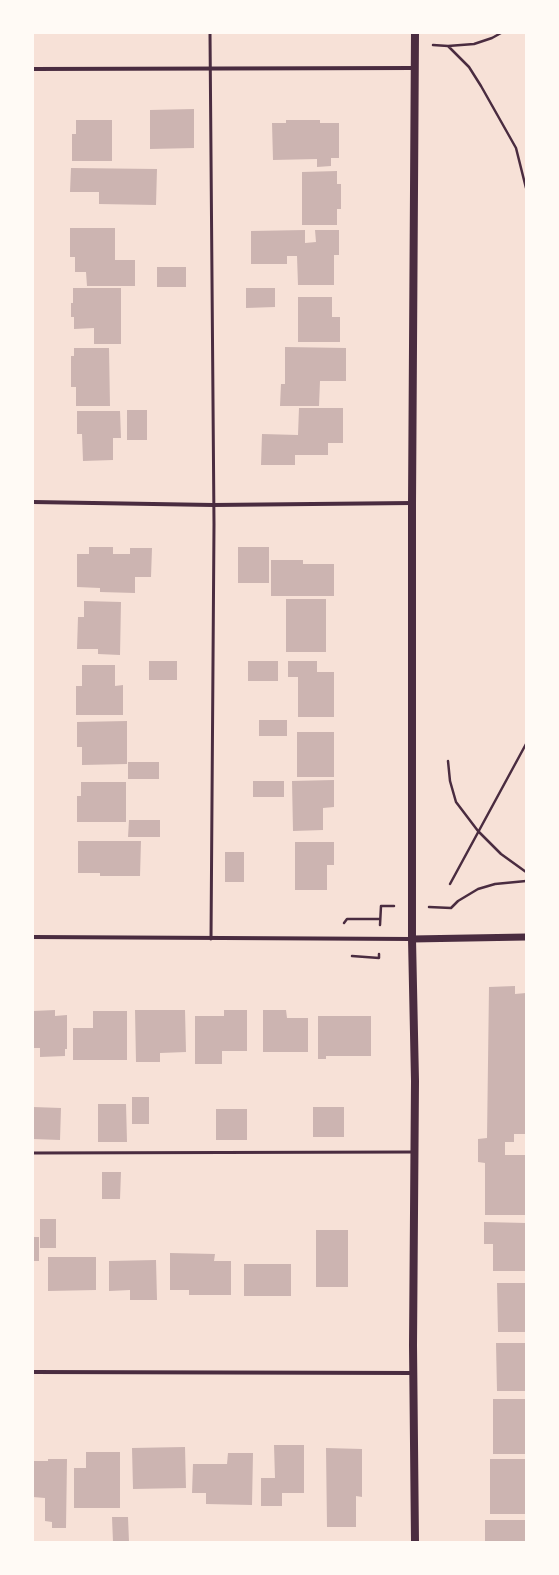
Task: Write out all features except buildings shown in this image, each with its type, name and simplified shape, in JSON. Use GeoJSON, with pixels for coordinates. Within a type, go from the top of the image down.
{"type":"FeatureCollection","features":[{"type":"Feature","properties":{"kind":"main road"},"geometry":{"type":"LineString","coordinates":[[414,1542],[415,1082],[412,939],[412,503],[415,33]]}},
{"type":"Feature","properties":{"kind":"street"},"geometry":{"type":"LineString","coordinates":[[33,68],[414,68]]}},
{"type":"Feature","properties":{"kind":"street"},"geometry":{"type":"LineString","coordinates":[[33,502],[213,505],[412,503]]}},
{"type":"Feature","properties":{"kind":"street"},"geometry":{"type":"LineString","coordinates":[[33,938],[412,939],[526,937]]}},
{"type":"Feature","properties":{"kind":"street"},"geometry":{"type":"LineString","coordinates":[[33,1372],[414,1373]]}},
{"type":"Feature","properties":{"kind":"lane"},"geometry":{"type":"LineString","coordinates":[[210,33],[210,68],[212,89],[213,505],[211,939]]}},
{"type":"Feature","properties":{"kind":"lane"},"geometry":{"type":"LineString","coordinates":[[33,1153],[414,1152]]}},
{"type":"Feature","properties":{"kind":"path"},"geometry":{"type":"LineString","coordinates":[[414,45],[448,46],[474,44],[492,38],[501,33]]}},
{"type":"Feature","properties":{"kind":"path"},"geometry":{"type":"LineString","coordinates":[[448,46],[469,67],[516,148],[526,188]]}},
{"type":"Feature","properties":{"kind":"path"},"geometry":{"type":"LineString","coordinates":[[450,884],[526,744]]}},
{"type":"Feature","properties":{"kind":"path"},"geometry":{"type":"LineString","coordinates":[[448,761],[450,781],[456,802],[478,831],[501,854],[526,872]]}},
{"type":"Feature","properties":{"kind":"path"},"geometry":{"type":"LineString","coordinates":[[413,907],[451,908],[458,901],[478,889],[495,884],[526,881]]}}]}
